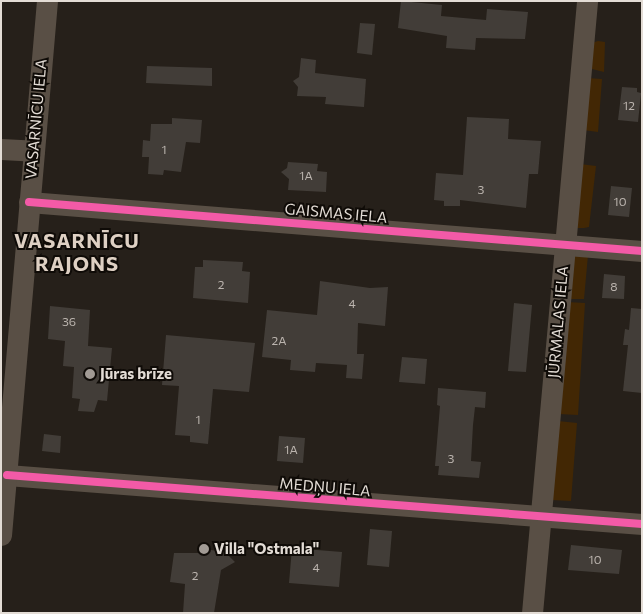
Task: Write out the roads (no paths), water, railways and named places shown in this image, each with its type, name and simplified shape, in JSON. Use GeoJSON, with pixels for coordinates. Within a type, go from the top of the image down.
{"type":"FeatureCollection","features":[{"type":"Feature","properties":{"kind":"street","name":"VASARNĪCU IELA"},"geometry":{"type":"LineString","coordinates":[[1,535],[7,475],[7,412],[34,151],[46,1]]}},
{"type":"Feature","properties":{"kind":"street","name":"JŪRMALAS IELA"},"geometry":{"type":"LineString","coordinates":[[532,613],[587,1]]}},
{"type":"Feature","properties":{"kind":"street"},"geometry":{"type":"LineString","coordinates":[[1,149],[34,151]]}},
{"type":"Feature","properties":{"kind":"street","name":"GAISMAS IELA"},"geometry":{"type":"LineString","coordinates":[[29,202],[642,251]]}},
{"type":"Feature","properties":{"kind":"street","name":"MEDŅU IELA"},"geometry":{"type":"LineString","coordinates":[[7,475],[541,518],[642,524]]}},
{"type":"Feature","properties":{"kind":"place","name":"Jūras brīze"},"geometry":{"type":"Point","coordinates":[90,374]}},
{"type":"Feature","properties":{"kind":"place","name":"Villa \"Ostmala\""},"geometry":{"type":"Point","coordinates":[204,549]}},
{"type":"Feature","properties":{"kind":"district","name":"VASARNĪCU RAJONS"},"geometry":{"type":"Point","coordinates":[77,252]}}]}
